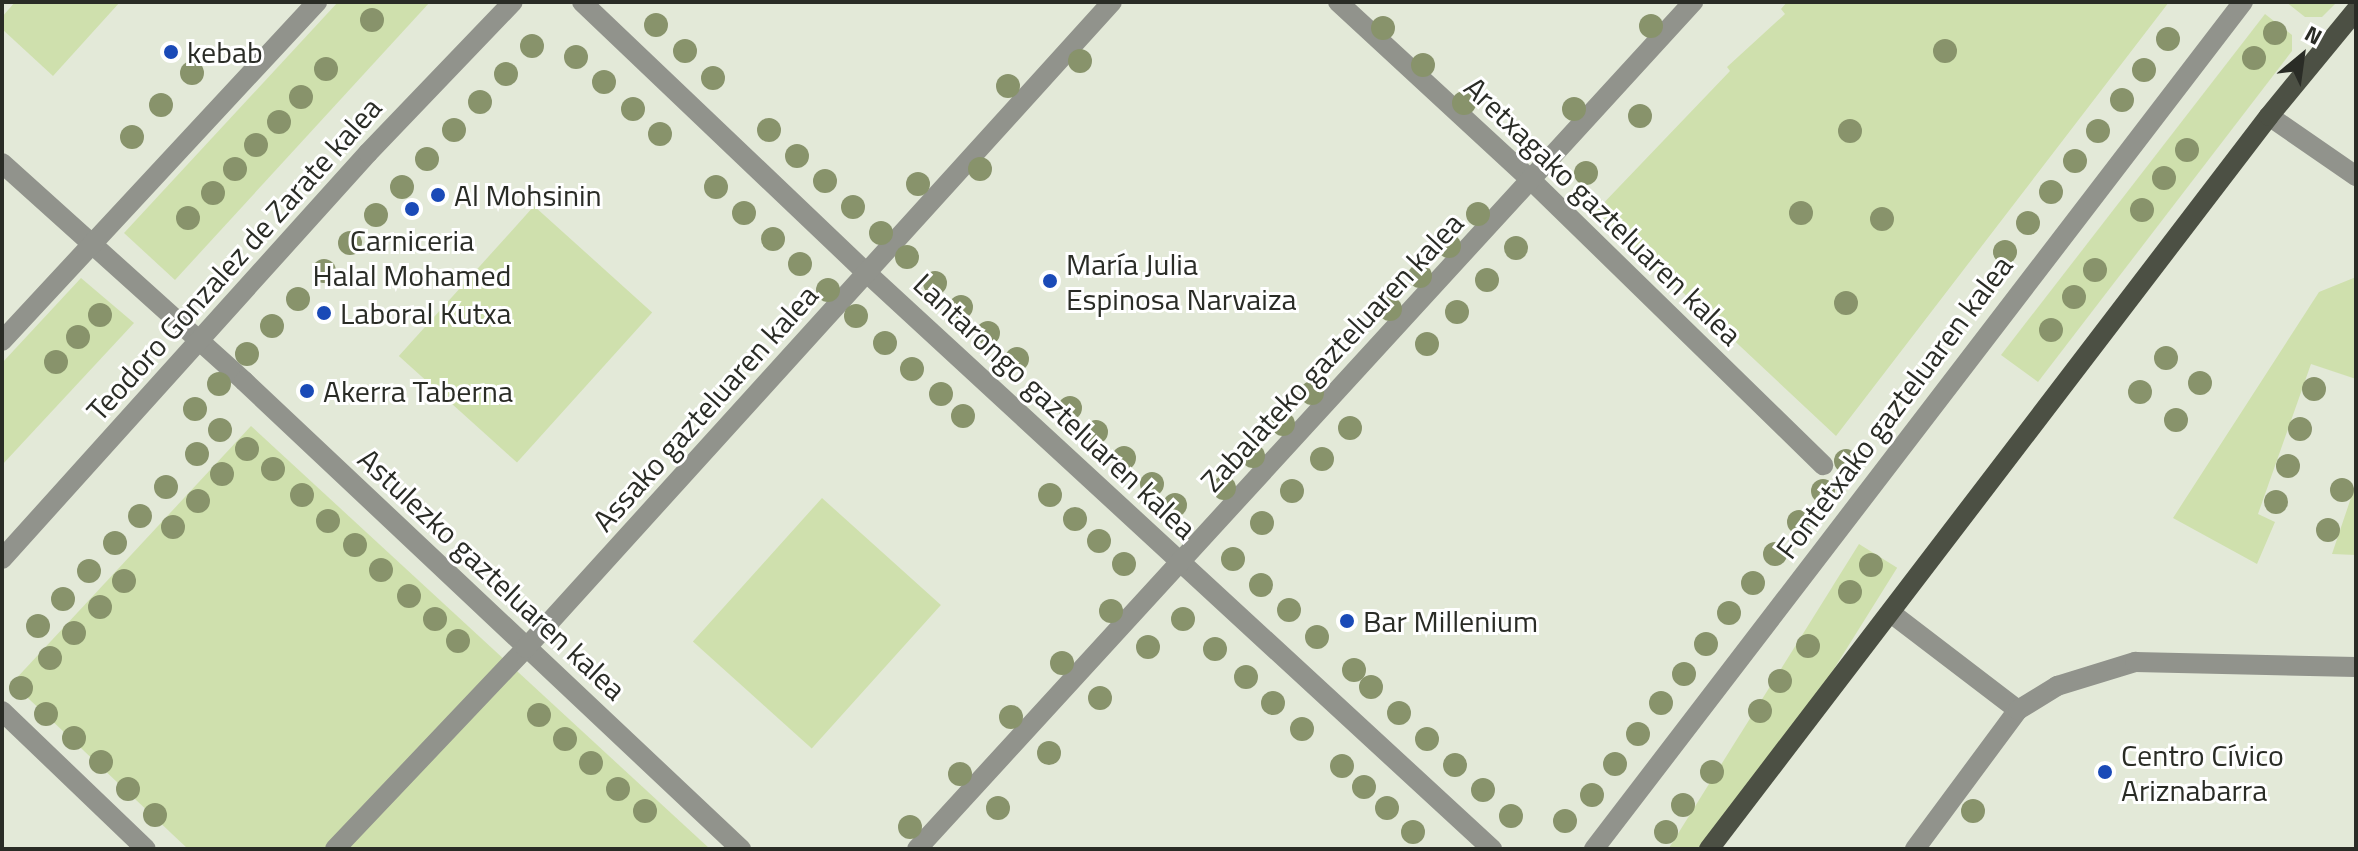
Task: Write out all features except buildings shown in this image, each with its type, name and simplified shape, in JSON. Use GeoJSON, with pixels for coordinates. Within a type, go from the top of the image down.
{"type":"FeatureCollection","features":[{"type":"Feature","properties":{"kind":"main road"},"geometry":{"type":"LineString","coordinates":[[1709,849],[2269,116],[2356,10]]}},
{"type":"Feature","properties":{"kind":"street"},"geometry":{"type":"LineString","coordinates":[[2,341],[317,2]]}},
{"type":"Feature","properties":{"kind":"street","name":"Teodoro Gonzalez de Zarate kalea"},"geometry":{"type":"LineString","coordinates":[[2,559],[201,343],[368,153],[513,2]]}},
{"type":"Feature","properties":{"kind":"street","name":"Lantarongo gazteluaren kalea"},"geometry":{"type":"LineString","coordinates":[[582,2],[868,274],[1492,849]]}},
{"type":"Feature","properties":{"kind":"street","name":"Assako gazteluaren kalea"},"geometry":{"type":"LineString","coordinates":[[335,849],[526,648],[1112,2]]}},
{"type":"Feature","properties":{"kind":"street","name":"Aretxagako gazteluaren kalea"},"geometry":{"type":"LineString","coordinates":[[1338,2],[1532,181],[1823,465]]}},
{"type":"Feature","properties":{"kind":"street","name":"Zabalateko gazteluaren kalea"},"geometry":{"type":"LineString","coordinates":[[917,849],[1693,2]]}},
{"type":"Feature","properties":{"kind":"street","name":"Fontetxako gazteluaren kalea"},"geometry":{"type":"LineString","coordinates":[[1594,849],[2243,2]]}},
{"type":"Feature","properties":{"kind":"street"},"geometry":{"type":"LineString","coordinates":[[2269,116],[2356,176]]}},
{"type":"Feature","properties":{"kind":"street","name":"Astulezko gazteluaren kalea"},"geometry":{"type":"LineString","coordinates":[[2,163],[90,246],[201,343],[741,849]]}},
{"type":"Feature","properties":{"kind":"street"},"geometry":{"type":"LineString","coordinates":[[1891,613],[2018,710]]}},
{"type":"Feature","properties":{"kind":"street"},"geometry":{"type":"LineString","coordinates":[[1915,849],[2018,710],[2057,686],[2135,662],[2356,667]]}},
{"type":"Feature","properties":{"kind":"street"},"geometry":{"type":"LineString","coordinates":[[2,711],[146,849]]}},
{"type":"Feature","properties":{"kind":"green space"},"geometry":{"type":"Polygon","coordinates":[[[15,2],[120,2],[53,76],[2,29],[2,17],[15,2]]]}},
{"type":"Feature","properties":{"kind":"green space"},"geometry":{"type":"Polygon","coordinates":[[[338,2],[430,2],[175,280],[124,233],[338,2]]]}},
{"type":"Feature","properties":{"kind":"green space"},"geometry":{"type":"Polygon","coordinates":[[[1787,2],[2169,2],[1836,436],[1596,211],[1730,71],[1727,67],[1785,14],[1781,9],[1787,2]]]}},
{"type":"Feature","properties":{"kind":"green space"},"geometry":{"type":"Polygon","coordinates":[[[2286,2],[2337,2],[2322,17],[2305,17],[2286,2]]]}},
{"type":"Feature","properties":{"kind":"green space"},"geometry":{"type":"Polygon","coordinates":[[[2265,14],[2292,35],[2292,51],[2038,382],[2001,355],[2265,14]]]}},
{"type":"Feature","properties":{"kind":"green space"},"geometry":{"type":"Polygon","coordinates":[[[534,206],[652,312],[517,463],[399,356],[534,206]]]}},
{"type":"Feature","properties":{"kind":"green space"},"geometry":{"type":"Polygon","coordinates":[[[2356,277],[2356,379],[2311,364],[2258,514],[2275,522],[2257,564],[2173,518],[2319,292],[2356,277]]]}},
{"type":"Feature","properties":{"kind":"green space"},"geometry":{"type":"Polygon","coordinates":[[[81,278],[134,323],[2,465],[2,363],[81,278]]]}},
{"type":"Feature","properties":{"kind":"green space"},"geometry":{"type":"Polygon","coordinates":[[[251,426],[710,849],[188,849],[12,683],[251,426]]]}},
{"type":"Feature","properties":{"kind":"green space"},"geometry":{"type":"Polygon","coordinates":[[[2356,483],[2356,555],[2332,554],[2356,483]]]}},
{"type":"Feature","properties":{"kind":"green space"},"geometry":{"type":"Polygon","coordinates":[[[822,498],[941,605],[812,748],[693,641],[822,498]]]}},
{"type":"Feature","properties":{"kind":"green space"},"geometry":{"type":"Polygon","coordinates":[[[1859,544],[1897,568],[1721,849],[1668,849],[1859,544]]]}},
{"type":"Feature","properties":{"kind":"place","name":"kebab"},"geometry":{"type":"Point","coordinates":[171,52]}},
{"type":"Feature","properties":{"kind":"place","name":"Al Mohsinin"},"geometry":{"type":"Point","coordinates":[438,195]}},
{"type":"Feature","properties":{"kind":"place","name":"Carniceria Halal Mohamed"},"geometry":{"type":"Point","coordinates":[412,209]}},
{"type":"Feature","properties":{"kind":"place","name":"María Julia Espinosa Narvaiza"},"geometry":{"type":"Point","coordinates":[1050,281]}},
{"type":"Feature","properties":{"kind":"place","name":"Laboral Kutxa"},"geometry":{"type":"Point","coordinates":[324,313]}},
{"type":"Feature","properties":{"kind":"place","name":"Akerra Taberna"},"geometry":{"type":"Point","coordinates":[307,391]}},
{"type":"Feature","properties":{"kind":"place","name":"Bar Millenium"},"geometry":{"type":"Point","coordinates":[1347,621]}},
{"type":"Feature","properties":{"kind":"place","name":"Centro Cívico Ariznabarra"},"geometry":{"type":"Point","coordinates":[2105,772]}}]}
